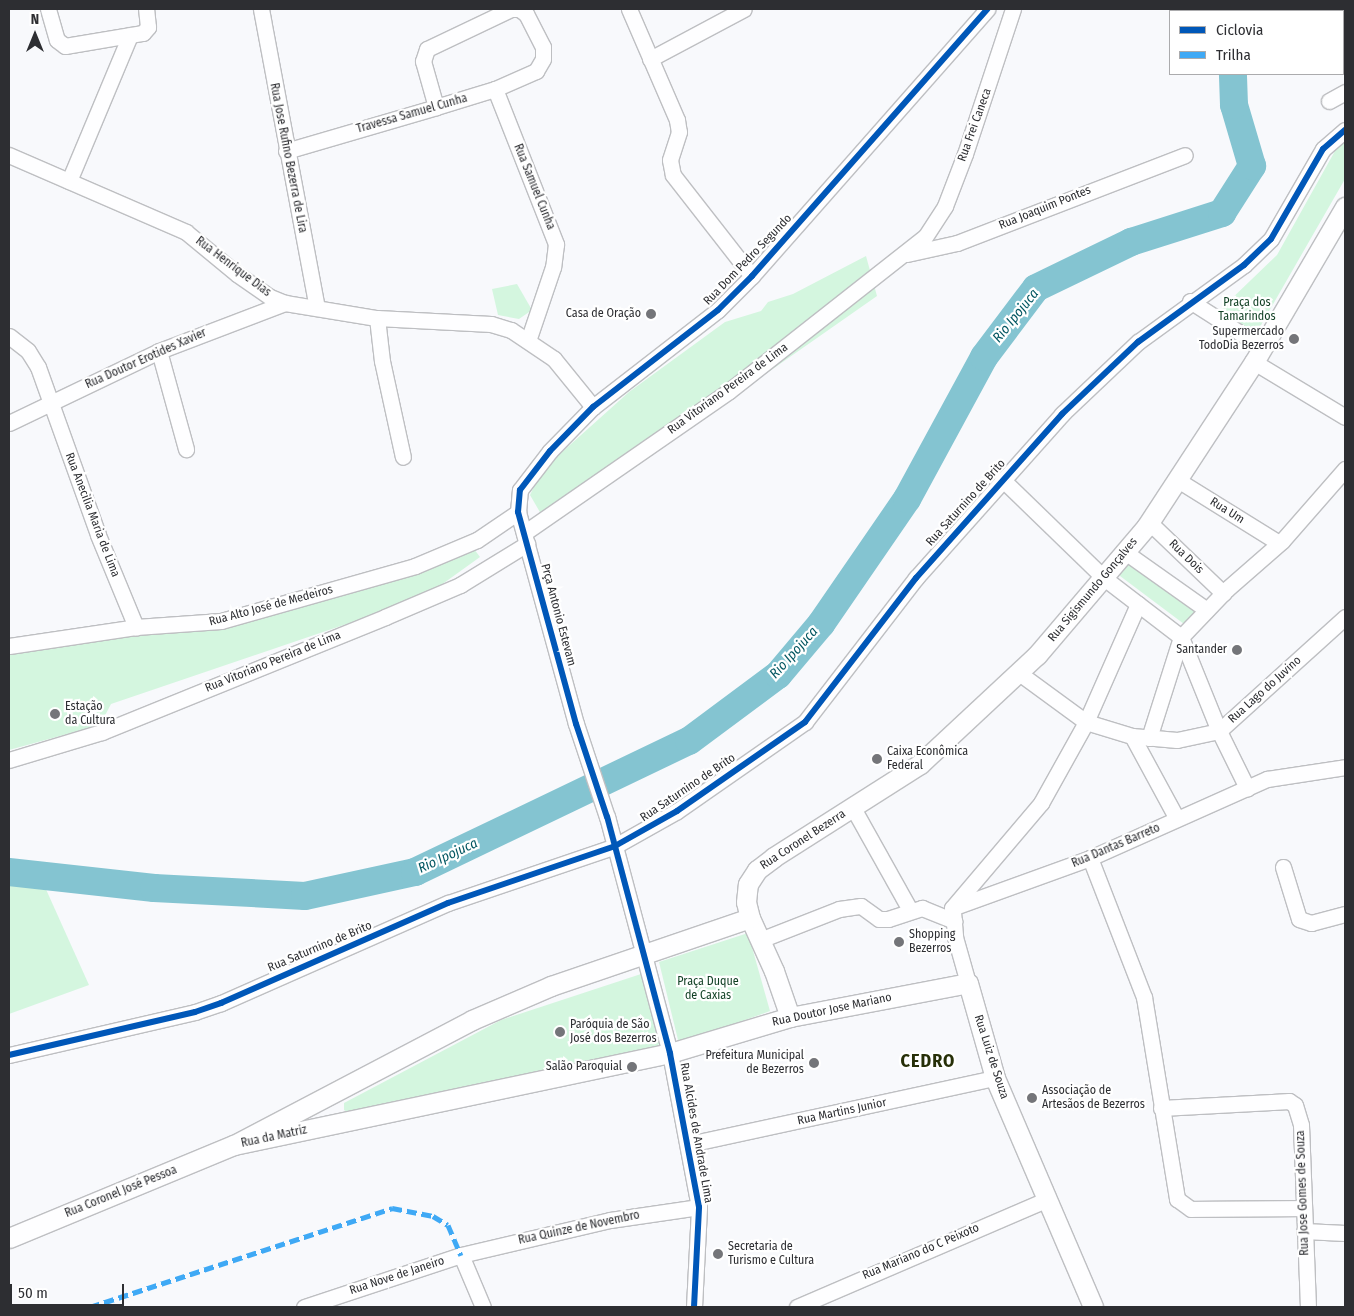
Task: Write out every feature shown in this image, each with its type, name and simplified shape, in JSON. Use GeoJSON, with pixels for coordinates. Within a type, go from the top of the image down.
{"type":"FeatureCollection","features":[{"type":"Feature","properties":{"kind":"main road","name":"Rua Sigismundo Gonçalves"},"geometry":{"type":"LineString","coordinates":[[892,782],[920,764],[1019,673],[1104,578],[1149,522],[1258,355],[1345,207]]}},
{"type":"Feature","properties":{"kind":"main road","name":"Rua Coronel Bezerra"},"geometry":{"type":"LineString","coordinates":[[750,918],[746,902],[748,884],[757,870],[892,782]]}},
{"type":"Feature","properties":{"kind":"main road"},"geometry":{"type":"LineString","coordinates":[[645,954],[750,918],[790,1017]]}},
{"type":"Feature","properties":{"kind":"main road","name":"Rua da Matriz"},"geometry":{"type":"LineString","coordinates":[[234,1145],[472,1020],[551,986],[645,954]]}},
{"type":"Feature","properties":{"kind":"main road","name":"Rua Doutor Jose Mariano"},"geometry":{"type":"LineString","coordinates":[[670,1053],[790,1017],[968,983]]}},
{"type":"Feature","properties":{"kind":"main road","name":"Rua Luiz de Souza"},"geometry":{"type":"LineString","coordinates":[[968,983],[995,1078],[1093,1307]]}},
{"type":"Feature","properties":{"kind":"main road","name":"Rua da Matriz"},"geometry":{"type":"LineString","coordinates":[[234,1145],[670,1053]]}},
{"type":"Feature","properties":{"kind":"main road","name":"Rua Coronel José Pessoa"},"geometry":{"type":"LineString","coordinates":[[9,1238],[234,1145]]}},
{"type":"Feature","properties":{"kind":"street"},"geometry":{"type":"LineString","coordinates":[[48,9],[60,45],[74,46],[136,34],[148,27],[146,9]]}},
{"type":"Feature","properties":{"kind":"street","name":"Rua Jose Rufino Bezerra de Lira"},"geometry":{"type":"LineString","coordinates":[[261,9],[286,151],[317,308]]}},
{"type":"Feature","properties":{"kind":"street","name":"Travessa Samuel Cunha"},"geometry":{"type":"LineString","coordinates":[[286,151],[494,90],[536,71],[543,52],[539,37],[526,14],[519,9],[511,9],[427,49],[423,61],[436,107]]}},
{"type":"Feature","properties":{"kind":"street"},"geometry":{"type":"LineString","coordinates":[[629,9],[678,126],[678,142],[670,160],[673,175],[752,276]]}},
{"type":"Feature","properties":{"kind":"street"},"geometry":{"type":"LineString","coordinates":[[650,59],[744,9]]}},
{"type":"Feature","properties":{"kind":"street","name":"Rua Dom Pedro Segundo"},"geometry":{"type":"LineString","coordinates":[[518,512],[520,490],[533,470],[593,407],[718,310],[752,276],[987,9]]}},
{"type":"Feature","properties":{"kind":"street","name":"Rua Frei Caneca"},"geometry":{"type":"LineString","coordinates":[[925,237],[945,206],[965,154],[1013,9]]}},
{"type":"Feature","properties":{"kind":"street"},"geometry":{"type":"LineString","coordinates":[[69,181],[136,34]]}},
{"type":"Feature","properties":{"kind":"street","name":"Rua Samuel Cunha"},"geometry":{"type":"LineString","coordinates":[[494,90],[556,244],[553,267],[528,338]]}},
{"type":"Feature","properties":{"kind":"street"},"geometry":{"type":"LineString","coordinates":[[1329,101],[1345,92]]}},
{"type":"Feature","properties":{"kind":"street","name":"Rua Saturnino de Brito"},"geometry":{"type":"LineString","coordinates":[[9,1055],[195,1012],[221,1003],[448,903],[615,846],[677,811],[805,722],[916,578],[1002,479],[1115,362],[1190,302],[1244,265],[1271,239],[1323,149],[1345,130]]}},
{"type":"Feature","properties":{"kind":"street","name":"Rua Henrique Dias"},"geometry":{"type":"LineString","coordinates":[[9,155],[186,232],[244,279],[285,303],[377,318],[491,324],[528,338]]}},
{"type":"Feature","properties":{"kind":"street","name":"Rua Joaquim Pontes"},"geometry":{"type":"LineString","coordinates":[[903,255],[957,243],[1185,155]]}},
{"type":"Feature","properties":{"kind":"street","name":"Rua Vitoriano Pereira de Lima"},"geometry":{"type":"LineString","coordinates":[[9,760],[102,732],[385,617],[460,584],[526,539],[729,391],[925,237]]}},
{"type":"Feature","properties":{"kind":"street"},"geometry":{"type":"LineString","coordinates":[[1190,302],[1258,355],[1345,417]]}},
{"type":"Feature","properties":{"kind":"street","name":"Rua Doutor Erotides Xavier"},"geometry":{"type":"LineString","coordinates":[[9,423],[159,351],[285,303]]}},
{"type":"Feature","properties":{"kind":"street"},"geometry":{"type":"LineString","coordinates":[[377,318],[382,361],[403,457]]}},
{"type":"Feature","properties":{"kind":"street"},"geometry":{"type":"LineString","coordinates":[[528,338],[554,359],[593,407]]}},
{"type":"Feature","properties":{"kind":"street","name":"Rua Anecìlia Maria de Lima"},"geometry":{"type":"LineString","coordinates":[[12,340],[38,367],[98,536],[136,627]]}},
{"type":"Feature","properties":{"kind":"street"},"geometry":{"type":"LineString","coordinates":[[159,351],[186,449]]}},
{"type":"Feature","properties":{"kind":"street"},"geometry":{"type":"LineString","coordinates":[[1150,738],[1181,637],[1223,593],[1279,543],[1345,469]]}},
{"type":"Feature","properties":{"kind":"street"},"geometry":{"type":"LineString","coordinates":[[1002,479],[1104,578],[1181,637],[1219,731],[1247,788]]}},
{"type":"Feature","properties":{"kind":"street","name":"Rua Um"},"geometry":{"type":"LineString","coordinates":[[1176,479],[1279,543]]}},
{"type":"Feature","properties":{"kind":"street","name":"Prça Antonio Estevam"},"geometry":{"type":"LineString","coordinates":[[518,512],[576,724],[607,818],[645,954]]}},
{"type":"Feature","properties":{"kind":"street","name":"Rua Alto José de Medeiros"},"geometry":{"type":"LineString","coordinates":[[9,646],[136,627],[221,621],[415,566],[477,540],[518,512]]}},
{"type":"Feature","properties":{"kind":"street","name":"Rua Dois"},"geometry":{"type":"LineString","coordinates":[[1149,522],[1223,593]]}},
{"type":"Feature","properties":{"kind":"street"},"geometry":{"type":"LineString","coordinates":[[1125,552],[1207,610]]}},
{"type":"Feature","properties":{"kind":"street"},"geometry":{"type":"LineString","coordinates":[[760,940],[839,908],[861,906],[879,919],[888,919],[910,910],[922,908],[953,914],[1028,821],[1086,722],[1138,604]]}},
{"type":"Feature","properties":{"kind":"street","name":"Rua Lago do Juvino"},"geometry":{"type":"LineString","coordinates":[[1019,673],[1086,722],[1132,736],[1177,740],[1219,731],[1345,617]]}},
{"type":"Feature","properties":{"kind":"street"},"geometry":{"type":"LineString","coordinates":[[1132,736],[1177,819]]}},
{"type":"Feature","properties":{"kind":"street","name":"Rua Dantas Barreto"},"geometry":{"type":"LineString","coordinates":[[953,914],[1090,858],[1267,779],[1345,767]]}},
{"type":"Feature","properties":{"kind":"street"},"geometry":{"type":"LineString","coordinates":[[853,808],[910,910]]}},
{"type":"Feature","properties":{"kind":"street"},"geometry":{"type":"LineString","coordinates":[[1090,858],[1144,997],[1174,1192],[1184,1206],[1191,1209],[1302,1208]]}},
{"type":"Feature","properties":{"kind":"street"},"geometry":{"type":"LineString","coordinates":[[1283,867],[1297,916],[1302,921],[1311,923],[1345,914]]}},
{"type":"Feature","properties":{"kind":"street","name":"Rua Luiz de Souza"},"geometry":{"type":"LineString","coordinates":[[953,914],[968,983]]}},
{"type":"Feature","properties":{"kind":"street"},"geometry":{"type":"LineString","coordinates":[[645,954],[670,1053]]}},
{"type":"Feature","properties":{"kind":"street","name":"Rua Alcides de Andrade Lima"},"geometry":{"type":"LineString","coordinates":[[670,1053],[689,1144],[699,1206],[694,1307]]}},
{"type":"Feature","properties":{"kind":"street","name":"Rua Martins Junior"},"geometry":{"type":"LineString","coordinates":[[689,1144],[995,1078]]}},
{"type":"Feature","properties":{"kind":"street","name":"Rua Jose Gomes de Souza"},"geometry":{"type":"LineString","coordinates":[[1160,1108],[1289,1101],[1298,1110],[1308,1307]]}},
{"type":"Feature","properties":{"kind":"street","name":"Rua Mariano do C Peixoto"},"geometry":{"type":"LineString","coordinates":[[797,1307],[1046,1200]]}},
{"type":"Feature","properties":{"kind":"street","name":"Rua Quinze de Novembro"},"geometry":{"type":"LineString","coordinates":[[461,1255],[610,1220],[699,1206]]}},
{"type":"Feature","properties":{"kind":"street"},"geometry":{"type":"LineString","coordinates":[[1304,1231],[1345,1233]]}},
{"type":"Feature","properties":{"kind":"street"},"geometry":{"type":"LineString","coordinates":[[461,1255],[483,1307]]}},
{"type":"Feature","properties":{"kind":"street","name":"Rua Nove de Janeiro"},"geometry":{"type":"LineString","coordinates":[[304,1307],[461,1255]]}},
{"type":"Feature","properties":{"kind":"green space","name":"Praça dos Tamarindos"},"geometry":{"type":"Polygon","coordinates":[[[1345,133],[1345,179],[1253,339],[1220,314],[1224,306],[1277,255],[1345,133]]]}},
{"type":"Feature","properties":{"kind":"green space"},"geometry":{"type":"Polygon","coordinates":[[[866,256],[877,296],[548,526],[530,495],[542,470],[629,392],[725,322],[761,311],[768,302],[793,294],[866,256]]]}},
{"type":"Feature","properties":{"kind":"green space"},"geometry":{"type":"Polygon","coordinates":[[[517,284],[532,310],[519,319],[498,315],[492,289],[517,284]]]}},
{"type":"Feature","properties":{"kind":"green space"},"geometry":{"type":"Polygon","coordinates":[[[474,549],[480,557],[423,598],[111,704],[100,725],[9,750],[9,650],[139,631],[214,629],[474,549]]]}},
{"type":"Feature","properties":{"kind":"green space"},"geometry":{"type":"Polygon","coordinates":[[[1129,560],[1201,611],[1188,627],[1116,573],[1129,560]]]}},
{"type":"Feature","properties":{"kind":"green space"},"geometry":{"type":"Polygon","coordinates":[[[9,875],[40,876],[89,985],[9,1014],[9,875]]]}},
{"type":"Feature","properties":{"kind":"green space","name":"Praça Duque de Caxias"},"geometry":{"type":"Polygon","coordinates":[[[748,933],[770,1011],[679,1044],[659,962],[748,933]]]}},
{"type":"Feature","properties":{"kind":"green space"},"geometry":{"type":"Polygon","coordinates":[[[641,974],[661,1039],[657,1048],[351,1114],[344,1110],[344,1103],[501,1020],[641,974]]]}},
{"type":"Feature","properties":{"kind":"waterway","name":"Rio Ipojuca"},"geometry":{"type":"LineString","coordinates":[[9,872],[154,888],[305,896],[415,872],[689,741],[778,675],[821,624],[907,499],[984,357],[1036,288],[1131,242],[1222,213],[1252,166],[1234,105],[1233,75]]}},
{"type":"Feature","properties":{"kind":"marked path"},"geometry":{"type":"LineString","coordinates":[[90,1307],[392,1208],[433,1216],[448,1225],[461,1255]]}},
{"type":"Feature","properties":{"kind":"cycle path"},"geometry":{"type":"LineString","coordinates":[[694,1307],[699,1207],[670,1053],[607,817],[576,724],[518,512],[520,490],[550,451],[593,407],[718,310],[752,276],[987,9]]}},
{"type":"Feature","properties":{"kind":"cycle path"},"geometry":{"type":"LineString","coordinates":[[9,1055],[195,1012],[221,1003],[448,903],[615,846],[677,811],[805,722],[916,578],[1062,414],[1138,342],[1244,265],[1271,239],[1323,149],[1345,130]]}},
{"type":"Feature","properties":{"kind":"place","name":"Casa de Oração"},"geometry":{"type":"Point","coordinates":[651,314]}},
{"type":"Feature","properties":{"kind":"place","name":"Supermercado TodoDia Bezerros"},"geometry":{"type":"Point","coordinates":[1294,339]}},
{"type":"Feature","properties":{"kind":"place","name":"Santander"},"geometry":{"type":"Point","coordinates":[1237,650]}},
{"type":"Feature","properties":{"kind":"place","name":"Estação da Cultura"},"geometry":{"type":"Point","coordinates":[55,714]}},
{"type":"Feature","properties":{"kind":"place","name":"Caixa Econômica Federal"},"geometry":{"type":"Point","coordinates":[877,759]}},
{"type":"Feature","properties":{"kind":"place","name":"Shopping Bezerros"},"geometry":{"type":"Point","coordinates":[899,942]}},
{"type":"Feature","properties":{"kind":"place","name":"Paróquia de São José dos Bezerros"},"geometry":{"type":"Point","coordinates":[560,1032]}},
{"type":"Feature","properties":{"kind":"place","name":"Prefeitura Municipal de Bezerros"},"geometry":{"type":"Point","coordinates":[814,1063]}},
{"type":"Feature","properties":{"kind":"place","name":"Salão Paroquial"},"geometry":{"type":"Point","coordinates":[632,1067]}},
{"type":"Feature","properties":{"kind":"place","name":"Associação de Artesãos de Bezerros"},"geometry":{"type":"Point","coordinates":[1032,1098]}},
{"type":"Feature","properties":{"kind":"place","name":"Secretaria de Turismo e Cultura"},"geometry":{"type":"Point","coordinates":[718,1254]}},
{"type":"Feature","properties":{"kind":"district","name":"CEDRO"},"geometry":{"type":"Point","coordinates":[928,1061]}}]}
